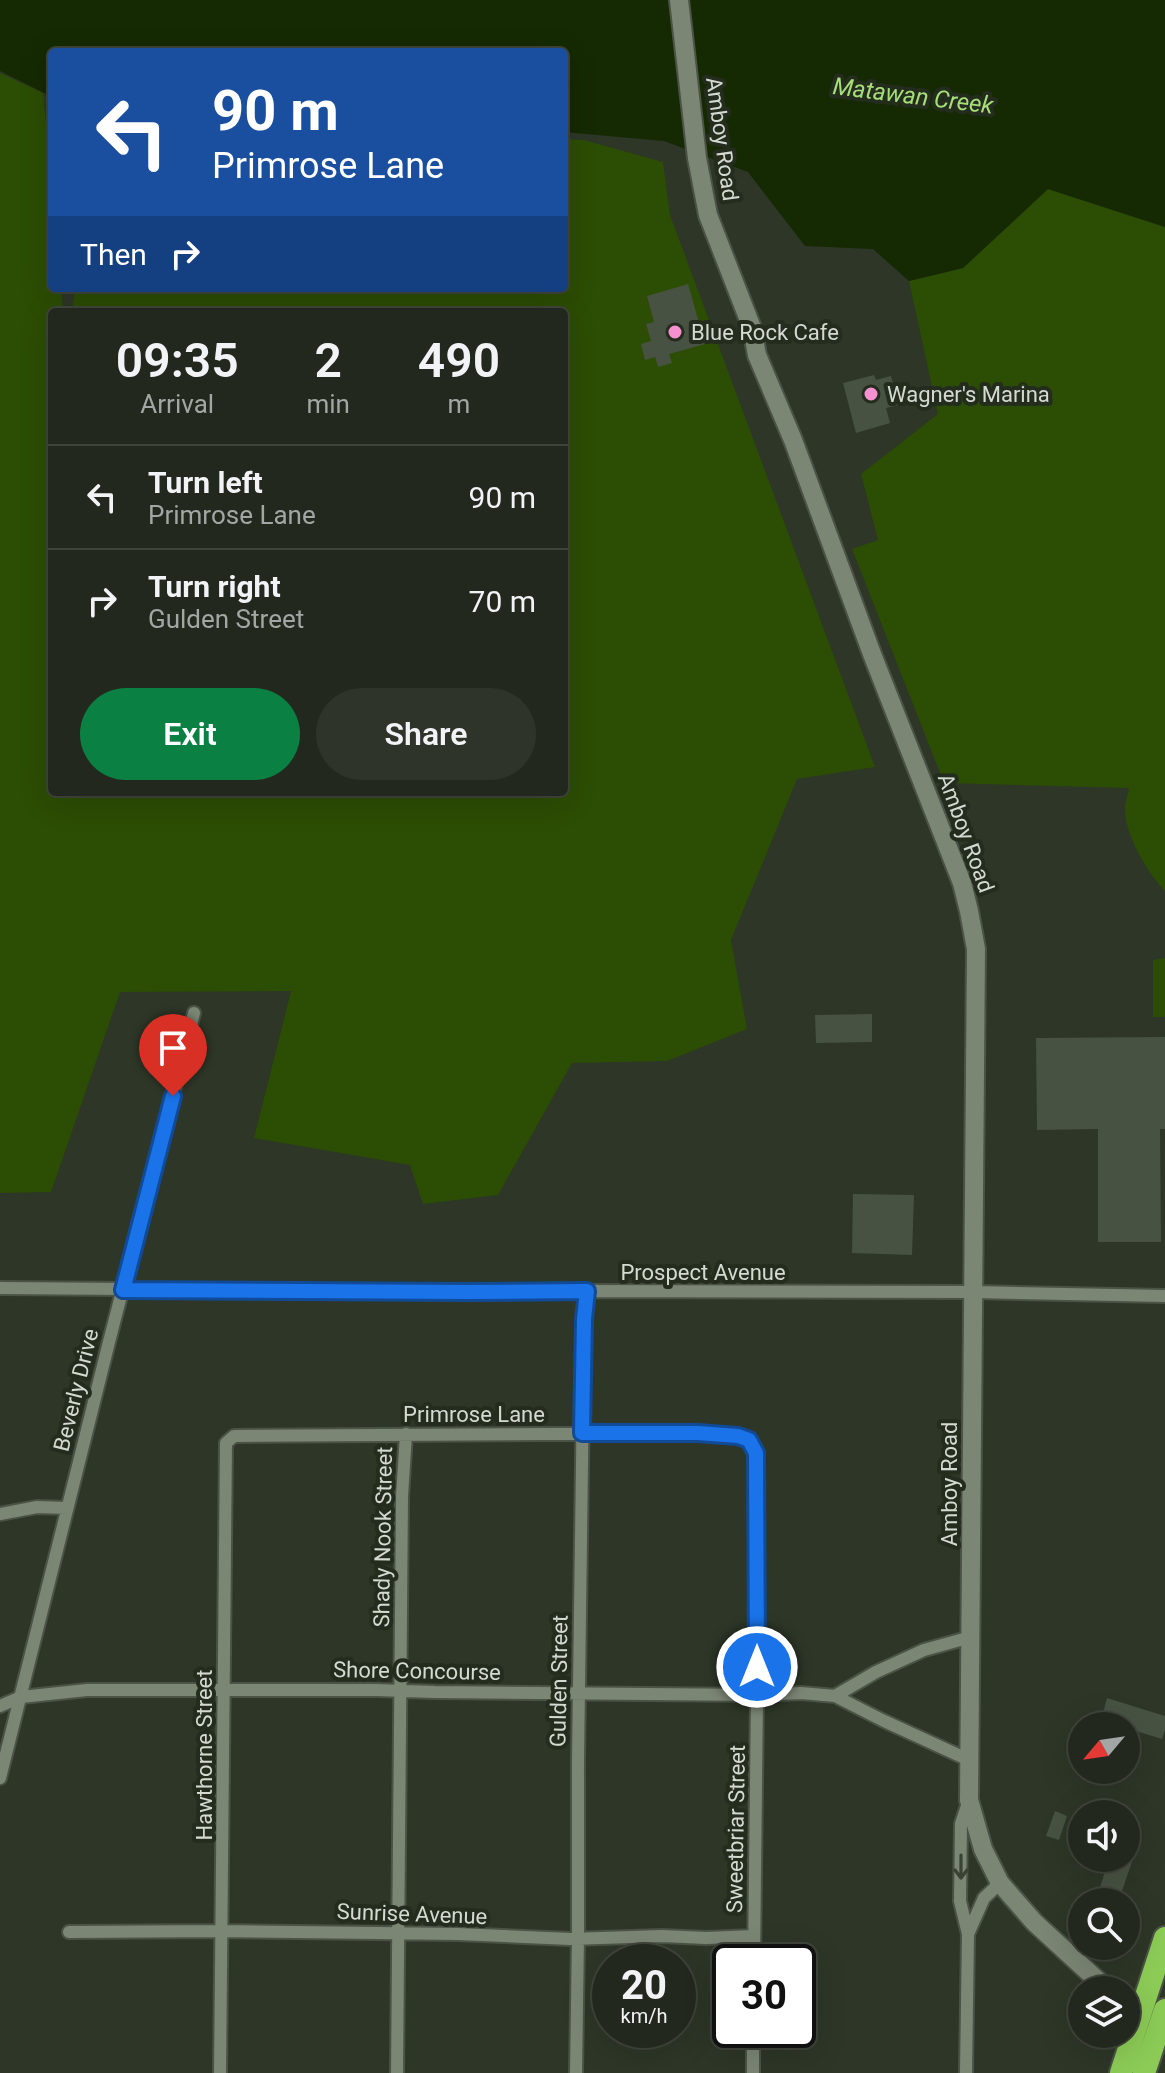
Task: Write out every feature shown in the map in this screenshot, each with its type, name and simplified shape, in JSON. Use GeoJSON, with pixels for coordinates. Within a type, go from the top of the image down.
{"type":"FeatureCollection","features":[{"type":"Feature","properties":{"kind":"highway"},"geometry":{"type":"LineString","coordinates":[[1140,1994],[1165,1938]]}},
{"type":"Feature","properties":{"kind":"highway"},"geometry":{"type":"LineString","coordinates":[[1140,2014],[1163,2025],[1144,2073]]}},
{"type":"Feature","properties":{"kind":"highway"},"geometry":{"type":"LineString","coordinates":[[1121,2073],[1126,2048]]}},
{"type":"Feature","properties":{"kind":"main road","name":"Amboy Road"},"geometry":{"type":"LineString","coordinates":[[679,0],[697,158],[708,215],[752,328],[757,355],[793,440],[872,654],[962,883],[969,911],[976,949],[969,1800],[983,1849],[1000,1883],[1034,1922],[1093,1976]]}},
{"type":"Feature","properties":{"kind":"street","name":"Beverly Drive"},"geometry":{"type":"LineString","coordinates":[[0,1778],[194,1013]]}},
{"type":"Feature","properties":{"kind":"street","name":"Prospect Avenue"},"geometry":{"type":"LineString","coordinates":[[0,1288],[974,1292],[1165,1296]]}},
{"type":"Feature","properties":{"kind":"street","name":"Gulden Street"},"geometry":{"type":"LineString","coordinates":[[576,2073],[582,1433],[587,1291]]}},
{"type":"Feature","properties":{"kind":"street","name":"Primrose Lane"},"geometry":{"type":"LineString","coordinates":[[229,1438],[240,1434],[720,1435]]}},
{"type":"Feature","properties":{"kind":"street","name":"Shady Nook Street"},"geometry":{"type":"LineString","coordinates":[[397,2073],[402,1496],[406,1434]]}},
{"type":"Feature","properties":{"kind":"street","name":"Sweetbriar Street"},"geometry":{"type":"LineString","coordinates":[[720,1435],[749,1440],[756,1453],[754,1944]]}},
{"type":"Feature","properties":{"kind":"street","name":"Hawthorne Street"},"geometry":{"type":"LineString","coordinates":[[220,2073],[226,1443],[229,1438]]}},
{"type":"Feature","properties":{"kind":"street"},"geometry":{"type":"LineString","coordinates":[[0,1514],[37,1507],[67,1508]]}},
{"type":"Feature","properties":{"kind":"street"},"geometry":{"type":"LineString","coordinates":[[835,1696],[876,1672],[924,1650],[971,1637]]}},
{"type":"Feature","properties":{"kind":"street","name":"Shore Concourse"},"geometry":{"type":"LineString","coordinates":[[0,1706],[21,1697],[87,1690],[785,1696],[801,1693],[835,1696],[969,1760]]}},
{"type":"Feature","properties":{"kind":"street","name":"Amboy Road"},"geometry":{"type":"LineString","coordinates":[[966,2073],[968,1934],[960,1901],[961,1824],[969,1800]]}},
{"type":"Feature","properties":{"kind":"street","name":"Amboy Road"},"geometry":{"type":"LineString","coordinates":[[968,1934],[984,1898],[1000,1883]]}},
{"type":"Feature","properties":{"kind":"street","name":"Sunrise Avenue"},"geometry":{"type":"LineString","coordinates":[[69,1932],[400,1933],[578,1938],[754,1936]]}},
{"type":"Feature","properties":{"kind":"street"},"geometry":{"type":"LineString","coordinates":[[753,2048],[753,2073]]}},
{"type":"Feature","properties":{"kind":"green space"},"geometry":{"type":"Polygon","coordinates":[[[0,73],[43,93],[48,146],[48,292],[61,292],[63,308],[48,308],[48,796],[568,796],[568,308],[72,308],[74,292],[568,292],[568,139],[584,140],[663,162],[670,215],[875,767],[797,779],[731,940],[747,1029],[667,1061],[572,1063],[498,1195],[423,1204],[410,1165],[254,1138],[291,991],[120,992],[51,1192],[0,1193],[0,73]]]}},
{"type":"Feature","properties":{"kind":"green space"},"geometry":{"type":"Polygon","coordinates":[[[1048,189],[1165,227],[1165,891],[1151,874],[1132,840],[1125,816],[1129,788],[944,783],[852,549],[878,540],[861,474],[938,414],[909,281],[963,268],[1048,189]]]}},
{"type":"Feature","properties":{"kind":"green space"},"geometry":{"type":"Polygon","coordinates":[[[1165,958],[1165,1017],[1153,1017],[1153,960],[1165,958]]]}},
{"type":"Feature","properties":{"kind":"water","name":"Matawan Creek"},"geometry":{"type":"Polygon","coordinates":[[[0,0],[1165,0],[1165,227],[1048,189],[963,268],[909,281],[873,249],[805,246],[748,172],[664,141],[568,132],[568,48],[48,48],[48,95],[0,71],[0,0]]]}},
{"type":"Feature","properties":{"kind":"building","name":"Blue Rock Cafe"},"geometry":{"type":"Polygon","coordinates":[[[688,284],[705,344],[669,354],[672,363],[658,367],[655,357],[645,360],[641,344],[651,341],[646,324],[654,322],[647,296],[688,284]]]}},
{"type":"Feature","properties":{"kind":"building","name":"Wagner's Marina"},"geometry":{"type":"Polygon","coordinates":[[[874,375],[876,380],[891,376],[899,405],[886,408],[890,423],[856,433],[843,383],[874,375]]]}},
{"type":"Feature","properties":{"kind":"building"},"geometry":{"type":"Polygon","coordinates":[[[872,1014],[872,1042],[816,1043],[815,1015],[872,1014]]]}},
{"type":"Feature","properties":{"kind":"building"},"geometry":{"type":"Polygon","coordinates":[[[1165,1037],[1165,1129],[1160,1129],[1161,1242],[1098,1242],[1098,1129],[1037,1130],[1036,1038],[1165,1037]]]}},
{"type":"Feature","properties":{"kind":"building"},"geometry":{"type":"Polygon","coordinates":[[[853,1194],[914,1195],[912,1255],[852,1253],[853,1194]]]}},
{"type":"Feature","properties":{"kind":"building"},"geometry":{"type":"Polygon","coordinates":[[[1107,1698],[1165,1716],[1162,1739],[1140,1732],[1140,1712],[1103,1712],[1107,1698]]]}},
{"type":"Feature","properties":{"kind":"building"},"geometry":{"type":"Polygon","coordinates":[[[1055,1811],[1067,1816],[1059,1840],[1046,1836],[1055,1811]]]}},
{"type":"Feature","properties":{"kind":"building"},"geometry":{"type":"Polygon","coordinates":[[[1105,1872],[1128,1872],[1123,1888],[1100,1888],[1105,1872]]]}},
{"type":"Feature","properties":{"kind":"place","name":"Blue Rock Cafe"},"geometry":{"type":"Point","coordinates":[675,332]}},
{"type":"Feature","properties":{"kind":"place","name":"Wagner's Marina"},"geometry":{"type":"Point","coordinates":[871,394]}},
{"type":"Feature","properties":{"kind":"route"},"geometry":{"type":"LineString","coordinates":[[173,1096],[123,1290],[587,1291],[582,1433],[738,1436],[749,1440],[754,1448],[757,1667]]}}]}
